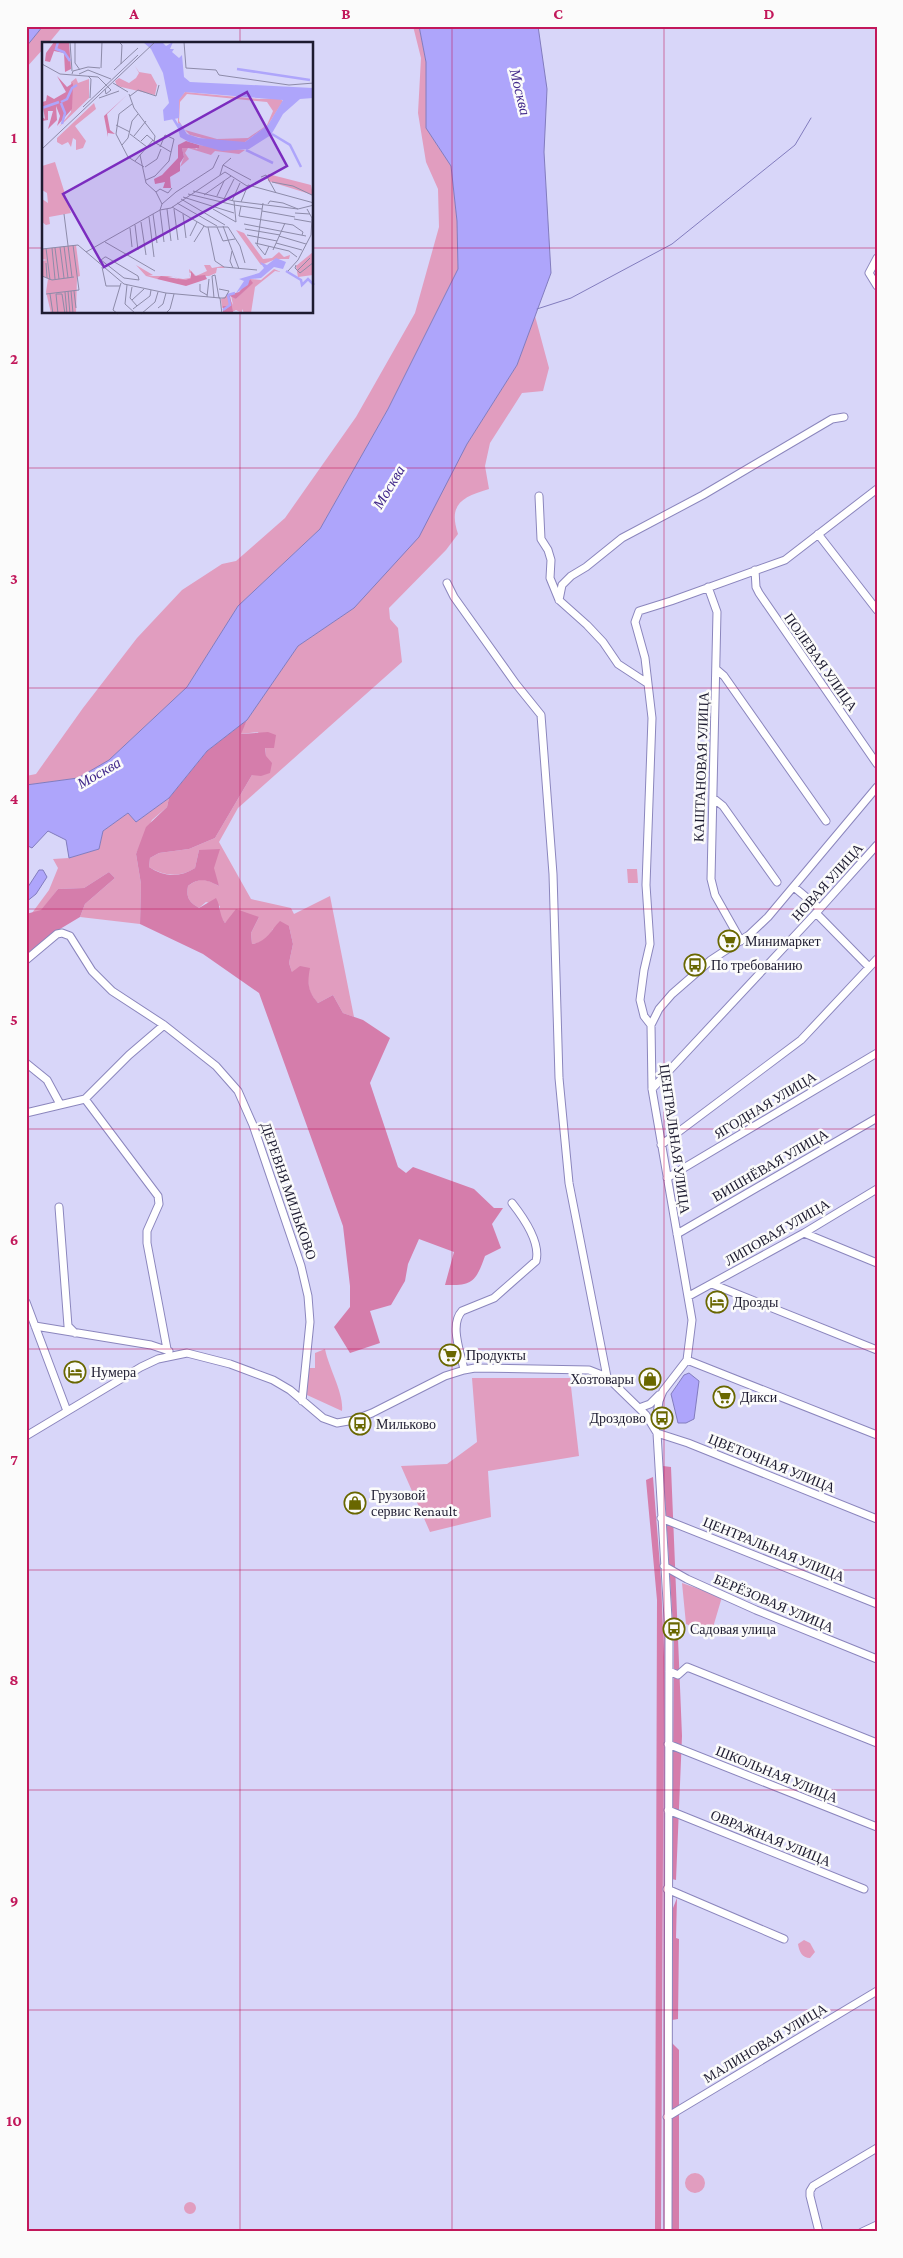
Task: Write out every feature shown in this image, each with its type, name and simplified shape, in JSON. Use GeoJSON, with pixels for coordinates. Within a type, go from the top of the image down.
{"type":"FeatureCollection","features":[{"type":"Feature","properties":{"kind":"street"},"geometry":{"type":"LineString","coordinates":[[877,258],[869,272],[877,286]]}},
{"type":"Feature","properties":{"kind":"street"},"geometry":{"type":"LineString","coordinates":[[559,600],[562,585],[571,576],[586,567],[622,538],[703,495],[832,420],[844,418]]}},
{"type":"Feature","properties":{"kind":"street"},"geometry":{"type":"LineString","coordinates":[[877,489],[854,504],[784,560],[652,606],[639,611],[636,616],[635,622],[645,658],[652,718],[646,885],[650,944],[640,1000],[644,1016],[651,1025],[659,1009],[672,994],[711,960],[741,941],[768,917],[877,787]]}},
{"type":"Feature","properties":{"kind":"street"},"geometry":{"type":"LineString","coordinates":[[539,496],[541,539],[548,550],[551,560],[550,578],[559,600],[587,625],[618,664],[647,683]]}},
{"type":"Feature","properties":{"kind":"street"},"geometry":{"type":"LineString","coordinates":[[818,534],[877,610]]}},
{"type":"Feature","properties":{"kind":"street","name":"ПОЛЕВАЯ УЛИЦА"},"geometry":{"type":"LineString","coordinates":[[756,570],[756,587],[759,593],[877,764]]}},
{"type":"Feature","properties":{"kind":"street"},"geometry":{"type":"LineString","coordinates":[[447,583],[454,597],[541,716],[553,874],[558,1078],[565,1154],[569,1183],[608,1377]]}},
{"type":"Feature","properties":{"kind":"street","name":"КАШТАНОВАЯ УЛИЦА"},"geometry":{"type":"LineString","coordinates":[[708,588],[718,612],[712,887],[741,941]]}},
{"type":"Feature","properties":{"kind":"street"},"geometry":{"type":"LineString","coordinates":[[716,670],[724,676],[826,821]]}},
{"type":"Feature","properties":{"kind":"street"},"geometry":{"type":"LineString","coordinates":[[713,798],[724,806],[777,882]]}},
{"type":"Feature","properties":{"kind":"street","name":"НОВАЯ УЛИЦА"},"geometry":{"type":"LineString","coordinates":[[652,1089],[877,845]]}},
{"type":"Feature","properties":{"kind":"street"},"geometry":{"type":"LineString","coordinates":[[794,887],[818,910],[869,967]]}},
{"type":"Feature","properties":{"kind":"street","name":"ДЕРЕВНЯ МИЛЬКОВО"},"geometry":{"type":"LineString","coordinates":[[26,960],[57,934],[70,936],[92,971],[112,991],[164,1025],[216,1066],[238,1091],[253,1125],[302,1266],[308,1296],[310,1322],[302,1401]]}},
{"type":"Feature","properties":{"kind":"street"},"geometry":{"type":"LineString","coordinates":[[661,1145],[801,1040],[877,959]]}},
{"type":"Feature","properties":{"kind":"street"},"geometry":{"type":"LineString","coordinates":[[26,1113],[84,1099],[129,1054],[164,1025]]}},
{"type":"Feature","properties":{"kind":"street","name":"ЦЕНТРАЛЬНАЯ УЛИЦА"},"geometry":{"type":"LineString","coordinates":[[651,1025],[652,1089],[692,1320],[687,1360]]}},
{"type":"Feature","properties":{"kind":"street","name":"ЯГОДНАЯ УЛИЦА"},"geometry":{"type":"LineString","coordinates":[[667,1178],[877,1053]]}},
{"type":"Feature","properties":{"kind":"street"},"geometry":{"type":"LineString","coordinates":[[26,1063],[47,1080],[60,1104]]}},
{"type":"Feature","properties":{"kind":"street"},"geometry":{"type":"LineString","coordinates":[[84,1099],[158,1196],[159,1204],[147,1231],[146,1243],[167,1349]]}},
{"type":"Feature","properties":{"kind":"street","name":"ВИШНЁВАЯ УЛИЦА"},"geometry":{"type":"LineString","coordinates":[[676,1234],[877,1118]]}},
{"type":"Feature","properties":{"kind":"street","name":"ЛИПОВАЯ УЛИЦА"},"geometry":{"type":"LineString","coordinates":[[689,1296],[804,1233],[877,1189]]}},
{"type":"Feature","properties":{"kind":"street"},"geometry":{"type":"LineString","coordinates":[[464,1370],[456,1327],[458,1316],[462,1312],[494,1298],[536,1261],[538,1254],[536,1245],[512,1203]]}},
{"type":"Feature","properties":{"kind":"street"},"geometry":{"type":"LineString","coordinates":[[59,1208],[68,1326],[73,1333],[78,1334]]}},
{"type":"Feature","properties":{"kind":"street"},"geometry":{"type":"LineString","coordinates":[[804,1233],[877,1264]]}},
{"type":"Feature","properties":{"kind":"street"},"geometry":{"type":"LineString","coordinates":[[712,1284],[877,1350]]}},
{"type":"Feature","properties":{"kind":"street"},"geometry":{"type":"LineString","coordinates":[[26,1302],[67,1411]]}},
{"type":"Feature","properties":{"kind":"street"},"geometry":{"type":"LineString","coordinates":[[35,1326],[167,1349],[173,1354]]}},
{"type":"Feature","properties":{"kind":"street"},"geometry":{"type":"LineString","coordinates":[[26,1436],[158,1359],[173,1354],[206,1357],[256,1372],[273,1380],[328,1421],[337,1423],[354,1420],[445,1376],[464,1370],[475,1368],[589,1370],[608,1377],[639,1408],[656,1430]]}},
{"type":"Feature","properties":{"kind":"street"},"geometry":{"type":"LineString","coordinates":[[639,1408],[650,1404],[664,1390],[687,1360],[877,1435]]}},
{"type":"Feature","properties":{"kind":"street"},"geometry":{"type":"LineString","coordinates":[[664,1390],[659,1401],[656,1430],[669,1635],[668,2232]]}},
{"type":"Feature","properties":{"kind":"street","name":"ЦВЕТОЧНАЯ УЛИЦА"},"geometry":{"type":"LineString","coordinates":[[656,1430],[877,1519]]}},
{"type":"Feature","properties":{"kind":"street","name":"ЦЕНТРАЛЬНАЯ УЛИЦА"},"geometry":{"type":"LineString","coordinates":[[661,1518],[877,1604]]}},
{"type":"Feature","properties":{"kind":"street","name":"БЕРЁЗОВАЯ УЛИЦА"},"geometry":{"type":"LineString","coordinates":[[664,1566],[687,1579],[756,1610],[877,1659]]}},
{"type":"Feature","properties":{"kind":"street"},"geometry":{"type":"LineString","coordinates":[[669,1672],[678,1675],[687,1667],[877,1743]]}},
{"type":"Feature","properties":{"kind":"street","name":"ШКОЛЬНАЯ УЛИЦА"},"geometry":{"type":"LineString","coordinates":[[668,1744],[877,1827]]}},
{"type":"Feature","properties":{"kind":"street","name":"ОВРАЖНАЯ УЛИЦА"},"geometry":{"type":"LineString","coordinates":[[668,1810],[864,1889]]}},
{"type":"Feature","properties":{"kind":"street"},"geometry":{"type":"LineString","coordinates":[[668,1889],[784,1939]]}},
{"type":"Feature","properties":{"kind":"street","name":"МАЛИНОВАЯ УЛИЦА"},"geometry":{"type":"LineString","coordinates":[[667,2117],[877,1991]]}},
{"type":"Feature","properties":{"kind":"street"},"geometry":{"type":"LineString","coordinates":[[818,2232],[810,2196],[813,2186],[877,2148]]}},
{"type":"Feature","properties":{"kind":"street"},"geometry":{"type":"LineString","coordinates":[[862,2232],[877,2226]]}},
{"type":"Feature","properties":{"kind":"shaded area"},"geometry":{"type":"Polygon","coordinates":[[[43,26],[63,26],[50,42],[42,42],[42,50],[26,68],[26,47],[43,26]]]}},
{"type":"Feature","properties":{"kind":"shaded area"},"geometry":{"type":"Polygon","coordinates":[[[413,26],[419,26],[426,62],[426,128],[451,166],[457,221],[458,269],[388,409],[320,529],[238,606],[187,687],[109,760],[78,778],[26,785],[26,776],[36,774],[83,708],[137,638],[182,590],[222,564],[236,561],[285,518],[356,417],[415,313],[439,227],[438,189],[426,162],[418,113],[421,58],[413,26]]]}},
{"type":"Feature","properties":{"kind":"shaded area"},"geometry":{"type":"Polygon","coordinates":[[[535,316],[549,368],[543,391],[522,393],[490,443],[485,466],[489,489],[471,495],[460,503],[455,515],[458,534],[446,550],[389,608],[390,619],[398,628],[402,662],[238,808],[219,842],[251,899],[291,908],[294,914],[330,896],[354,1017],[343,1013],[333,995],[318,1003],[310,991],[308,977],[292,972],[289,963],[293,944],[289,926],[273,929],[265,939],[252,944],[251,933],[259,917],[231,917],[225,923],[220,916],[220,906],[206,902],[199,908],[191,902],[187,890],[188,886],[192,883],[203,880],[219,886],[199,850],[195,868],[184,873],[172,875],[149,867],[150,858],[159,853],[189,849],[215,838],[252,775],[266,756],[265,747],[258,732],[240,734],[247,720],[298,646],[354,608],[467,444],[517,365],[535,316]]]}},
{"type":"Feature","properties":{"kind":"shaded area"},"geometry":{"type":"Polygon","coordinates":[[[247,720],[241,734],[268,732],[276,735],[274,748],[265,748],[266,756],[272,763],[270,773],[261,776],[252,775],[215,838],[189,849],[159,853],[150,858],[149,867],[160,873],[178,875],[195,868],[199,850],[220,849],[214,868],[219,886],[204,880],[192,883],[188,886],[187,890],[191,902],[199,908],[216,898],[225,923],[236,909],[259,917],[251,933],[252,944],[265,938],[280,921],[289,926],[293,944],[289,963],[292,972],[300,966],[310,968],[309,987],[318,1003],[333,995],[343,1013],[363,1020],[390,1038],[370,1083],[398,1167],[406,1173],[413,1167],[474,1189],[494,1208],[503,1208],[492,1224],[501,1248],[485,1256],[476,1276],[468,1283],[445,1285],[454,1252],[419,1239],[408,1264],[405,1281],[391,1305],[370,1311],[380,1343],[350,1353],[334,1327],[350,1307],[350,1286],[343,1226],[259,993],[203,954],[140,924],[141,884],[136,854],[146,827],[167,807],[169,798],[207,751],[247,720]]]}},
{"type":"Feature","properties":{"kind":"shaded area"},"geometry":{"type":"Polygon","coordinates":[[[169,798],[167,807],[152,820],[136,854],[141,884],[140,924],[80,917],[85,904],[115,878],[109,872],[84,888],[58,889],[41,911],[32,913],[49,890],[58,868],[53,859],[69,858],[99,849],[103,831],[128,813],[136,822],[169,798]]]}},
{"type":"Feature","properties":{"kind":"shaded area"},"geometry":{"type":"Polygon","coordinates":[[[627,869],[637,869],[638,883],[628,883],[627,869]]]}},
{"type":"Feature","properties":{"kind":"shaded area"},"geometry":{"type":"Polygon","coordinates":[[[109,872],[115,878],[85,904],[80,917],[60,929],[26,955],[26,914],[41,910],[58,889],[84,888],[109,872]]]}},
{"type":"Feature","properties":{"kind":"shaded area"},"geometry":{"type":"Polygon","coordinates":[[[325,1349],[339,1389],[342,1411],[307,1395],[308,1368],[315,1368],[315,1353],[325,1349]]]}},
{"type":"Feature","properties":{"kind":"shaded area"},"geometry":{"type":"Polygon","coordinates":[[[472,1378],[570,1378],[579,1456],[488,1471],[491,1517],[430,1532],[401,1466],[447,1464],[477,1442],[472,1378]]]}},
{"type":"Feature","properties":{"kind":"shaded area"},"geometry":{"type":"Polygon","coordinates":[[[663,1466],[671,1467],[682,1736],[676,1880],[672,1879],[674,1643],[663,1466]]]}},
{"type":"Feature","properties":{"kind":"shaded area"},"geometry":{"type":"Polygon","coordinates":[[[653,1477],[661,1579],[664,1657],[661,2232],[655,2232],[657,1600],[646,1480],[653,1477]]]}},
{"type":"Feature","properties":{"kind":"shaded area"},"geometry":{"type":"Polygon","coordinates":[[[682,1583],[722,1597],[711,1634],[686,1624],[682,1583]]]}},
{"type":"Feature","properties":{"kind":"shaded area"},"geometry":{"type":"Polygon","coordinates":[[[677,1898],[676,1938],[679,1939],[678,2019],[672,2020],[673,1908],[677,1898]]]}},
{"type":"Feature","properties":{"kind":"shaded area"},"geometry":{"type":"Polygon","coordinates":[[[804,1940],[810,1943],[815,1952],[810,1958],[801,1954],[799,1949],[798,1944],[804,1940]]]}},
{"type":"Feature","properties":{"kind":"shaded area"},"geometry":{"type":"Polygon","coordinates":[[[671,2042],[679,2050],[679,2232],[671,2232],[671,2042]]]}},
{"type":"Feature","properties":{"kind":"shaded area"},"geometry":{"type":"Polygon","coordinates":[[[695,2173],[702,2176],[705,2183],[702,2190],[695,2193],[688,2190],[685,2183],[688,2176],[695,2173]]]}},
{"type":"Feature","properties":{"kind":"shaded area"},"geometry":{"type":"Polygon","coordinates":[[[188,2202],[192,2202],[196,2208],[192,2214],[188,2214],[184,2210],[184,2206],[188,2202]]]}},
{"type":"Feature","properties":{"kind":"water"},"geometry":{"type":"Polygon","coordinates":[[[26,26],[43,26],[26,47],[26,26]]]}},
{"type":"Feature","properties":{"kind":"water","name":"Москва"},"geometry":{"type":"Polygon","coordinates":[[[419,26],[538,26],[547,89],[544,152],[551,273],[517,365],[467,444],[419,537],[354,608],[298,646],[247,720],[207,751],[169,798],[136,822],[128,813],[103,831],[99,849],[69,858],[66,840],[48,831],[32,848],[26,845],[26,785],[78,778],[109,760],[187,687],[238,606],[320,529],[388,409],[458,269],[457,221],[451,166],[426,128],[426,62],[419,26]]]}},
{"type":"Feature","properties":{"kind":"water"},"geometry":{"type":"Polygon","coordinates":[[[39,870],[43,870],[47,877],[36,894],[26,902],[26,890],[39,870]]]}},
{"type":"Feature","properties":{"kind":"water"},"geometry":{"type":"Polygon","coordinates":[[[689,1373],[699,1381],[694,1419],[686,1423],[678,1423],[671,1394],[684,1375],[689,1373]]]}},
{"type":"Feature","properties":{"kind":"waterway"},"geometry":{"type":"LineString","coordinates":[[537,309],[571,298],[672,244],[795,145],[811,118]]}},
{"type":"Feature","properties":{"kind":"place","name":"Минимаркет"},"geometry":{"type":"Point","coordinates":[729,941]}},
{"type":"Feature","properties":{"kind":"place","name":"По требованию"},"geometry":{"type":"Point","coordinates":[695,965]}},
{"type":"Feature","properties":{"kind":"place","name":"Дрозды"},"geometry":{"type":"Point","coordinates":[717,1302]}},
{"type":"Feature","properties":{"kind":"place","name":"Продукты"},"geometry":{"type":"Point","coordinates":[450,1355]}},
{"type":"Feature","properties":{"kind":"place","name":"Нумера"},"geometry":{"type":"Point","coordinates":[75,1372]}},
{"type":"Feature","properties":{"kind":"place","name":"Хозтовары"},"geometry":{"type":"Point","coordinates":[650,1379]}},
{"type":"Feature","properties":{"kind":"place","name":"Дикси"},"geometry":{"type":"Point","coordinates":[724,1397]}},
{"type":"Feature","properties":{"kind":"place","name":"Дроздово"},"geometry":{"type":"Point","coordinates":[662,1418]}},
{"type":"Feature","properties":{"kind":"place","name":"Мильково"},"geometry":{"type":"Point","coordinates":[360,1424]}},
{"type":"Feature","properties":{"kind":"place","name":"Грузовой сервис Renault"},"geometry":{"type":"Point","coordinates":[355,1503]}},
{"type":"Feature","properties":{"kind":"place","name":"Садовая улица"},"geometry":{"type":"Point","coordinates":[674,1629]}}]}
